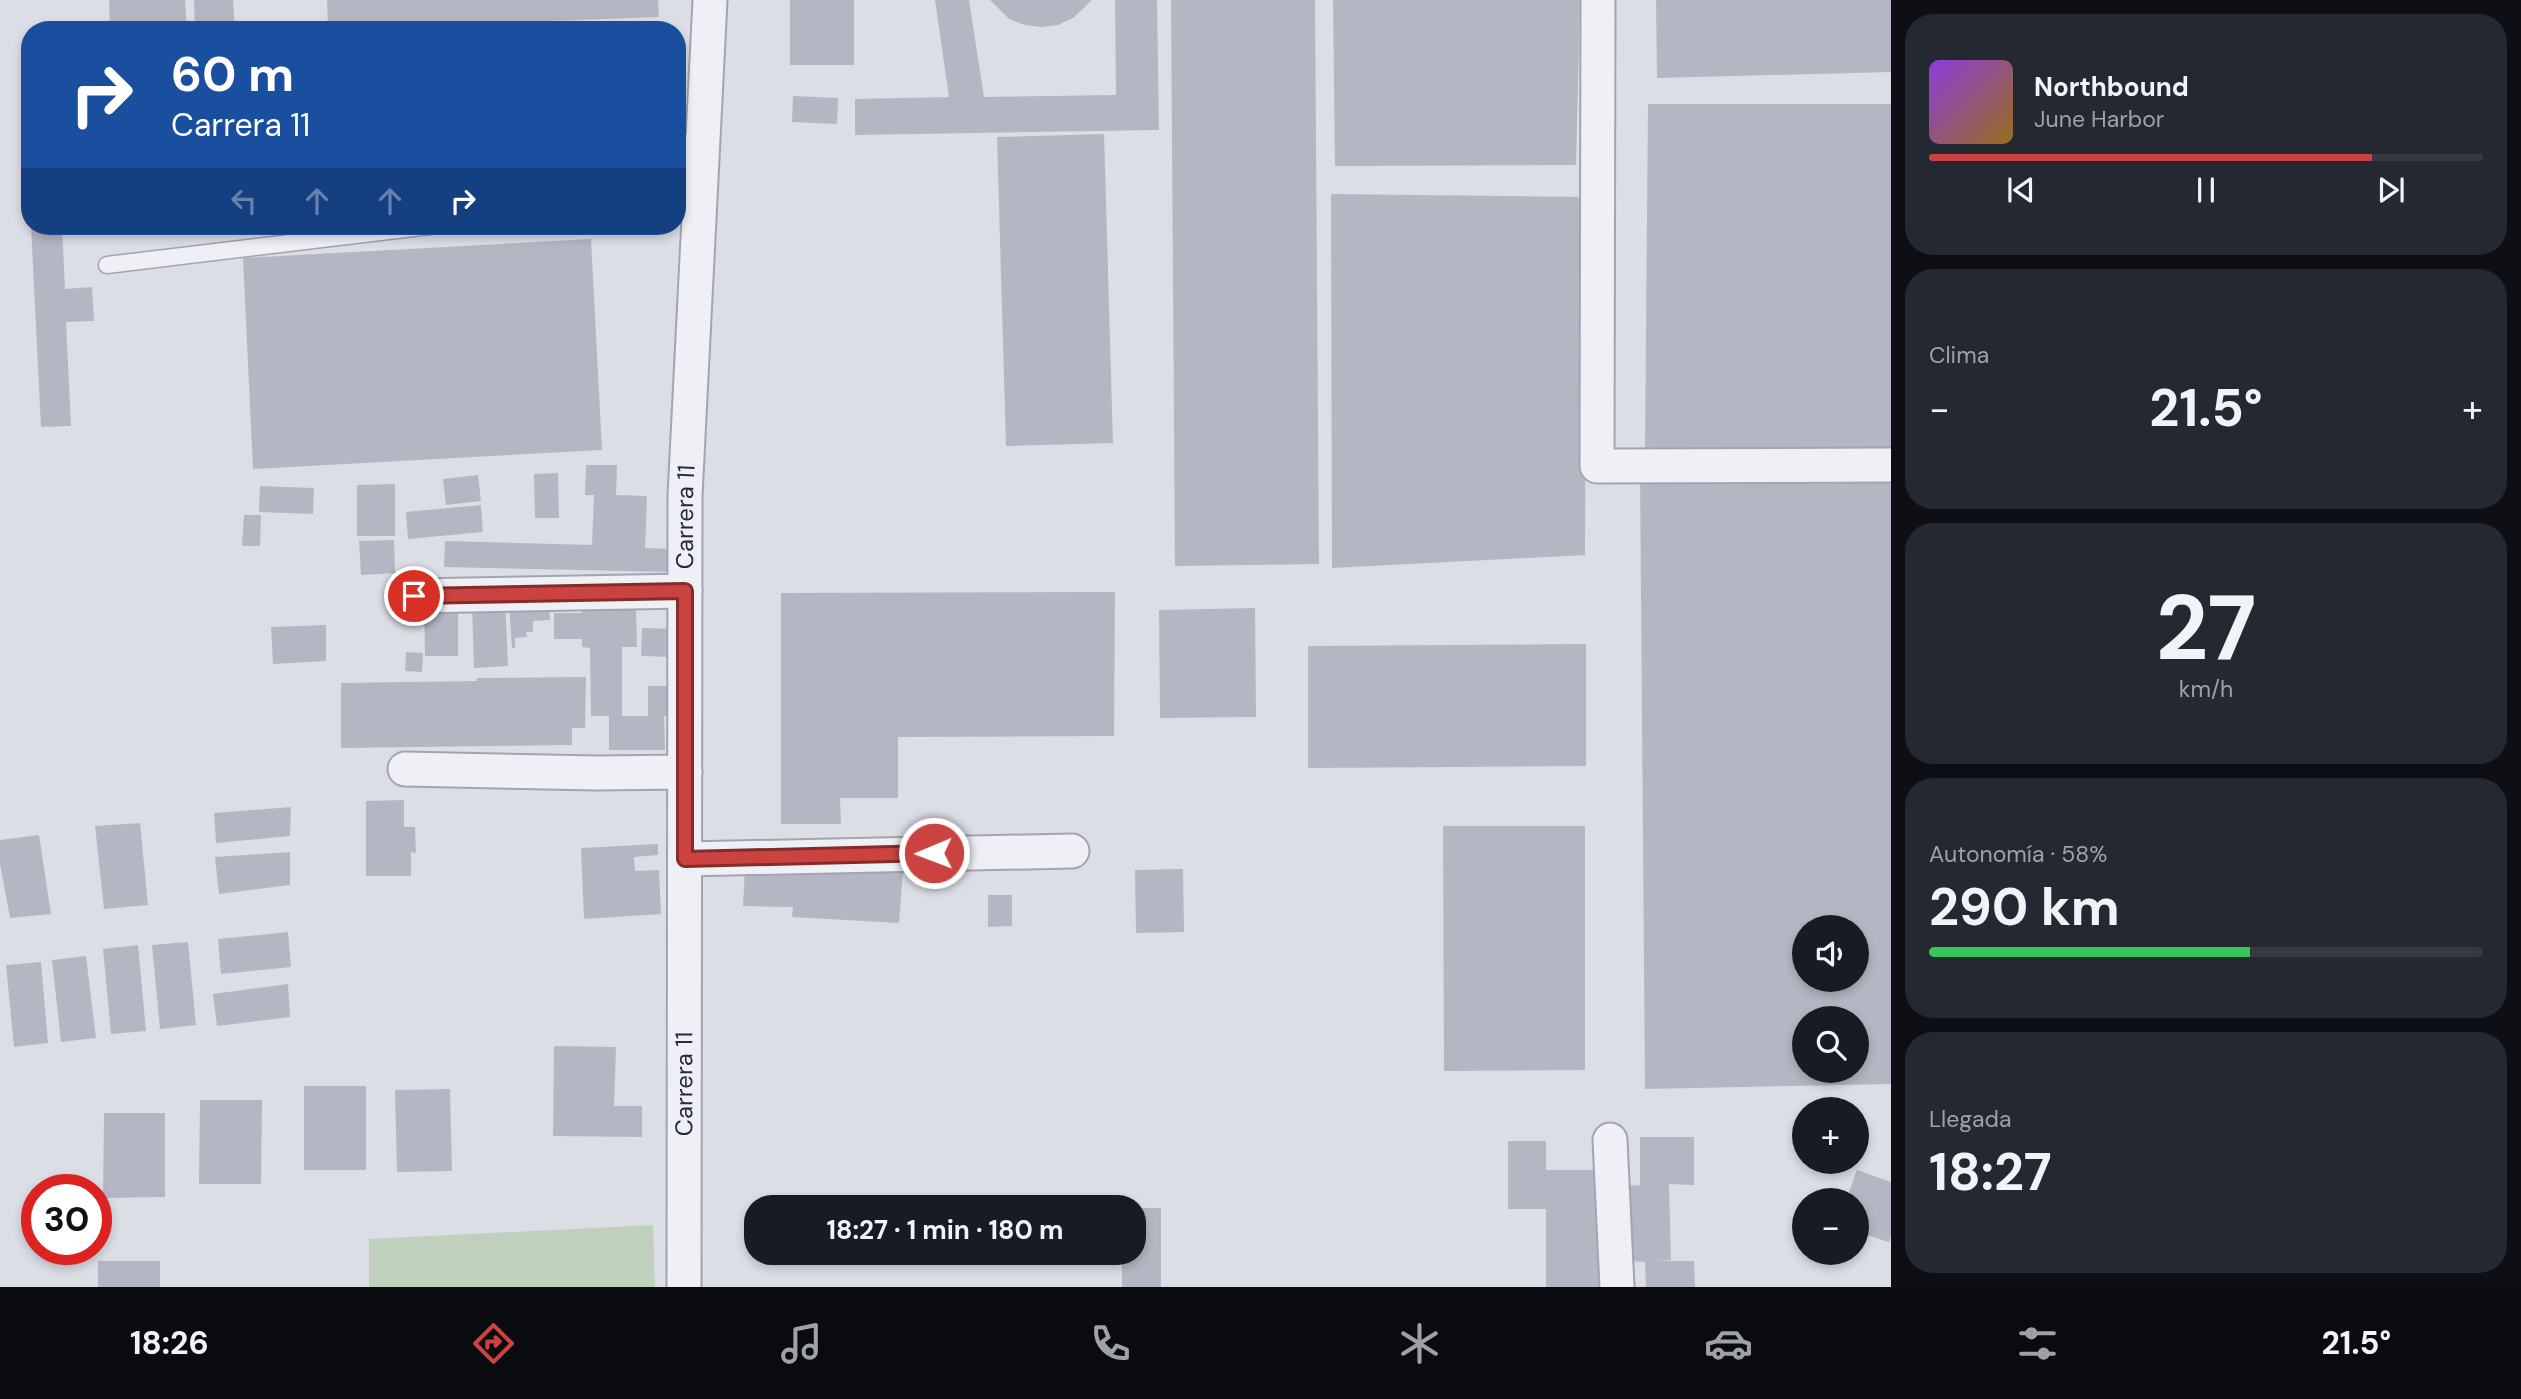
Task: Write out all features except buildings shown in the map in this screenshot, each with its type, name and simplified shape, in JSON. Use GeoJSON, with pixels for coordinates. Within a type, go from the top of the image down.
{"type":"FeatureCollection","features":[{"type":"Feature","properties":{"kind":"street","name":"Carrera 11"},"geometry":{"type":"LineString","coordinates":[[684,1287],[685,496],[690,143],[710,0]]}},
{"type":"Feature","properties":{"kind":"street"},"geometry":{"type":"LineString","coordinates":[[1598,0],[1597,466],[1891,465]]}},
{"type":"Feature","properties":{"kind":"street"},"geometry":{"type":"LineString","coordinates":[[414,596],[685,591]]}},
{"type":"Feature","properties":{"kind":"street"},"geometry":{"type":"LineString","coordinates":[[405,769],[685,772]]}},
{"type":"Feature","properties":{"kind":"street"},"geometry":{"type":"LineString","coordinates":[[685,859],[1072,851]]}},
{"type":"Feature","properties":{"kind":"street"},"geometry":{"type":"LineString","coordinates":[[1611,1140],[1617,1287]]}},
{"type":"Feature","properties":{"kind":"lane"},"geometry":{"type":"LineString","coordinates":[[107,265],[355,235]]}},
{"type":"Feature","properties":{"kind":"green space"},"geometry":{"type":"Polygon","coordinates":[[[653,1225],[655,1287],[369,1287],[369,1239],[653,1225]]]}},
{"type":"Feature","properties":{"kind":"route"},"geometry":{"type":"LineString","coordinates":[[414,596],[685,591],[685,859],[934,853]]}}]}
